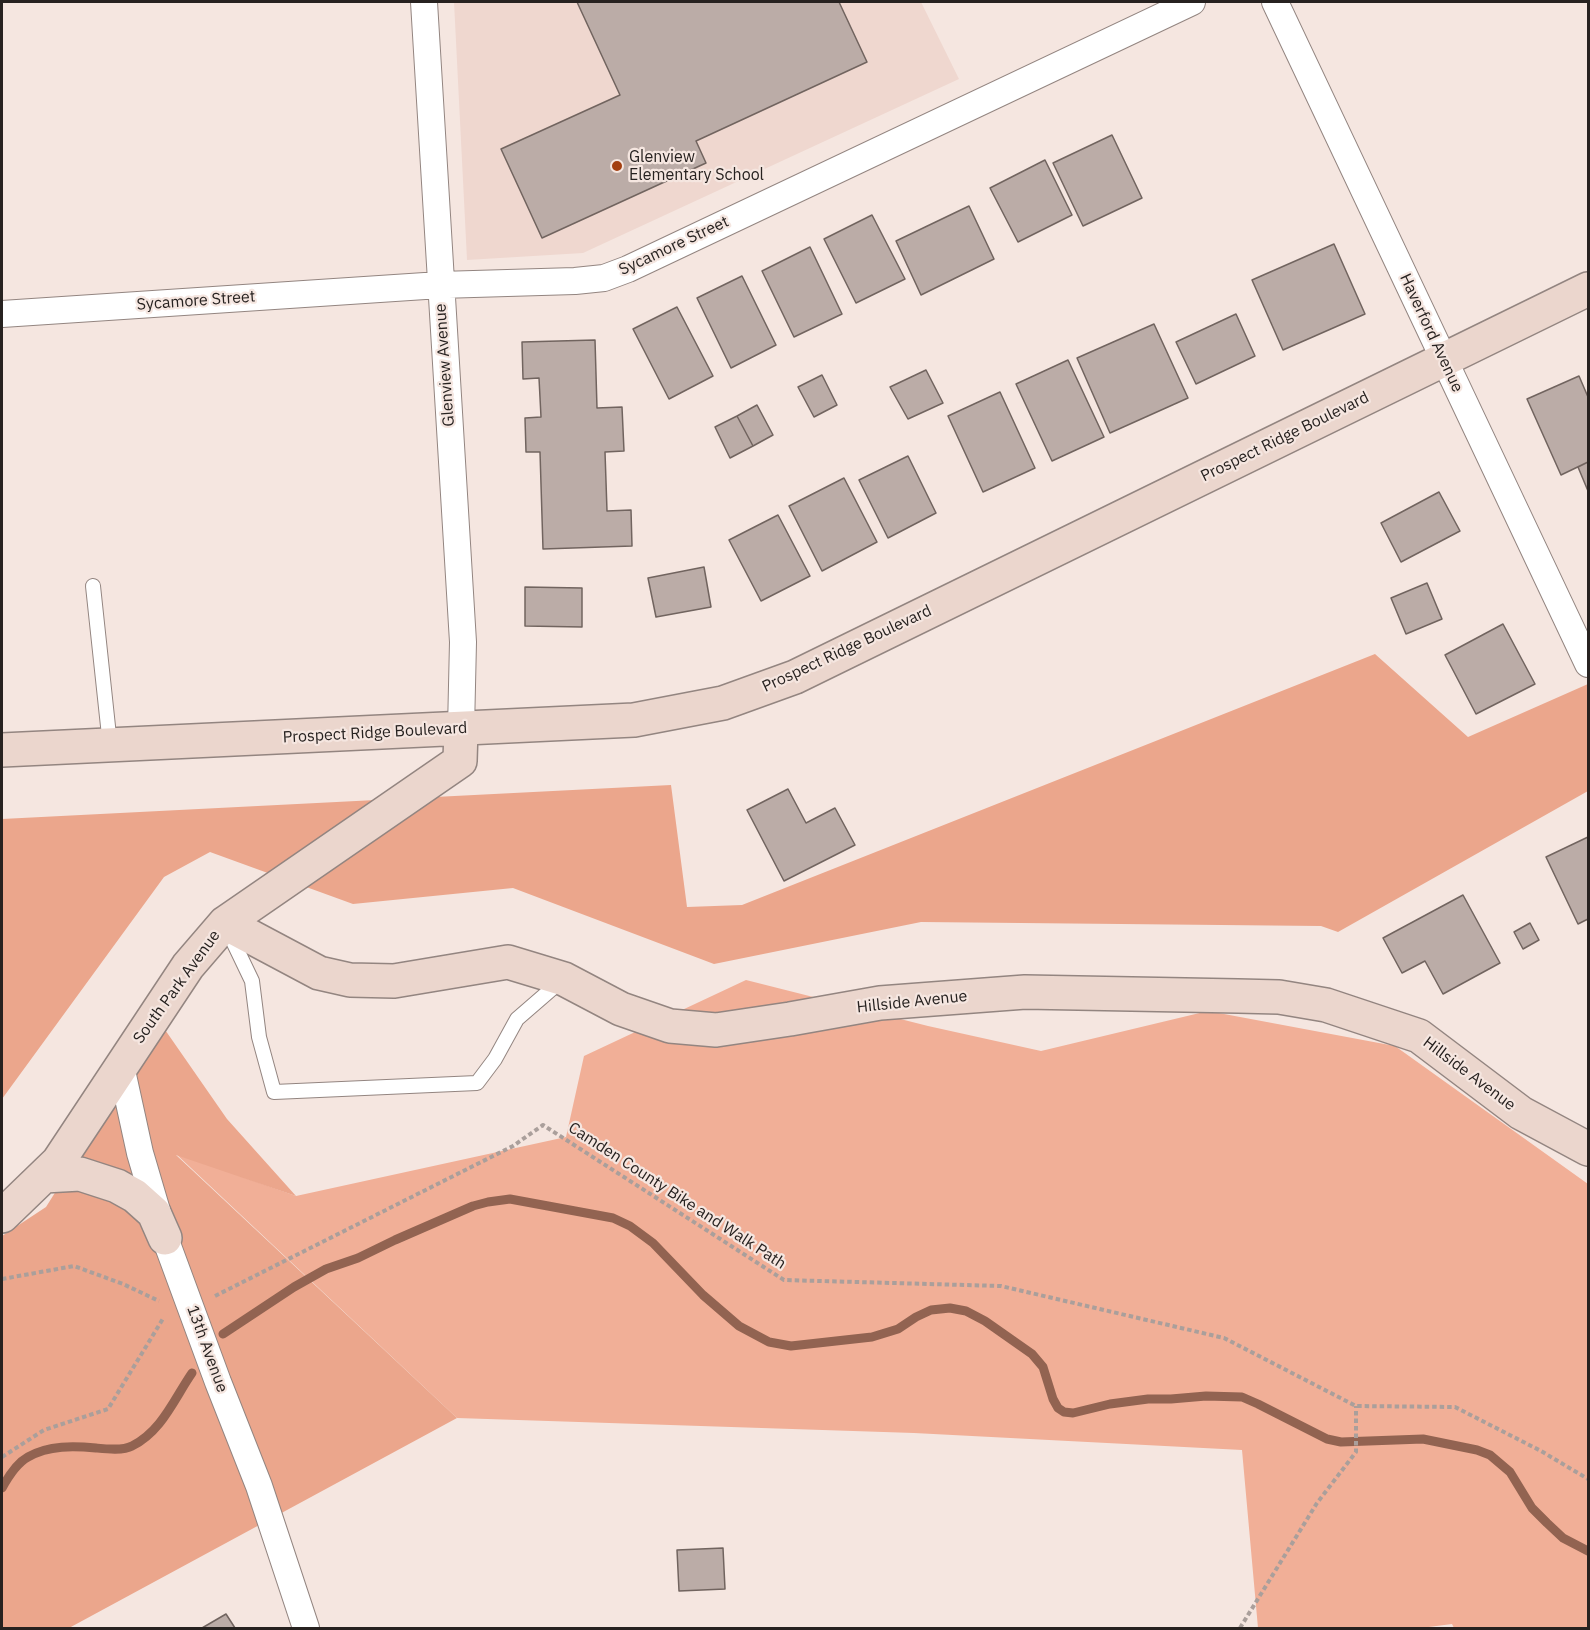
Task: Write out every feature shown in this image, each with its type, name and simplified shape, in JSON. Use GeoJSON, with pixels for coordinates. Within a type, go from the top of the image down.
{"type":"FeatureCollection","features":[{"type":"Feature","properties":{"kind":"street","name":"Glenview Avenue"},"geometry":{"type":"LineString","coordinates":[[424,2],[463,642],[461,729]]}},
{"type":"Feature","properties":{"kind":"street","name":"Sycamore Street"},"geometry":{"type":"LineString","coordinates":[[2,314],[440,285],[604,278],[628,269],[1192,2]]}},
{"type":"Feature","properties":{"kind":"street","name":"Haverford Avenue"},"geometry":{"type":"LineString","coordinates":[[1275,2],[1588,664]]}},
{"type":"Feature","properties":{"kind":"street","name":"Prospect Ridge Boulevard"},"geometry":{"type":"LineString","coordinates":[[2,750],[634,720],[723,703],[795,677],[1588,289]]}},
{"type":"Feature","properties":{"kind":"street","name":"South Park Avenue"},"geometry":{"type":"LineString","coordinates":[[2,1216],[58,1162],[188,966],[225,923],[460,760],[461,729]]}},
{"type":"Feature","properties":{"kind":"street","name":"Hillside Avenue"},"geometry":{"type":"LineString","coordinates":[[225,923],[319,973],[350,980],[394,981],[508,962],[564,979],[621,1009],[670,1026],[716,1030],[880,1003],[1025,992],[1279,997],[1326,1005],[1419,1036],[1521,1113],[1588,1149]]}},
{"type":"Feature","properties":{"kind":"street","name":"13th Avenue"},"geometry":{"type":"LineString","coordinates":[[121,1066],[140,1153],[165,1238],[259,1486],[306,1629]]}},
{"type":"Feature","properties":{"kind":"street"},"geometry":{"type":"LineString","coordinates":[[44,1176],[80,1174],[117,1186],[135,1196],[154,1214],[165,1238]]}},
{"type":"Feature","properties":{"kind":"lane"},"geometry":{"type":"LineString","coordinates":[[93,586],[110,745]]}},
{"type":"Feature","properties":{"kind":"lane"},"geometry":{"type":"LineString","coordinates":[[225,923],[252,981],[259,1037],[274,1092],[477,1083],[495,1059],[516,1019],[564,979]]}},
{"type":"Feature","properties":{"kind":"path","name":"Camden County Bike and Walk Path"},"geometry":{"type":"LineString","coordinates":[[192,1308],[513,1146],[543,1125],[784,1280],[1001,1286],[1224,1338],[1356,1406],[1455,1407],[1541,1451],[1588,1479]]}},
{"type":"Feature","properties":{"kind":"path"},"geometry":{"type":"LineString","coordinates":[[2,1279],[74,1266],[123,1284],[159,1301],[192,1308]]}},
{"type":"Feature","properties":{"kind":"path"},"geometry":{"type":"LineString","coordinates":[[2,1457],[44,1430],[108,1409],[170,1308],[192,1308]]}},
{"type":"Feature","properties":{"kind":"path"},"geometry":{"type":"LineString","coordinates":[[1240,1629],[1317,1503],[1356,1452],[1356,1406]]}},
{"type":"Feature","properties":{"kind":"shaded area","name":"Glenview Elementary School"},"geometry":{"type":"Polygon","coordinates":[[[454,2],[921,2],[959,79],[583,253],[467,260],[454,2]]]}},
{"type":"Feature","properties":{"kind":"shaded area"},"geometry":{"type":"Polygon","coordinates":[[[1375,654],[1468,737],[1588,684],[1588,791],[1338,932],[1321,926],[921,922],[714,964],[513,888],[353,904],[210,852],[164,877],[2,1099],[2,819],[671,785],[687,907],[742,905],[1375,654]]]}},
{"type":"Feature","properties":{"kind":"shaded area"},"geometry":{"type":"Polygon","coordinates":[[[746,980],[928,1026],[1041,1051],[1208,1011],[1395,1046],[1588,1184],[1588,1628],[1454,1628],[1452,1624],[1421,1628],[1258,1628],[1242,1450],[914,1433],[457,1418],[175,1153],[296,1196],[566,1137],[584,1056],[746,980]]]}},
{"type":"Feature","properties":{"kind":"shaded area"},"geometry":{"type":"Polygon","coordinates":[[[161,1024],[227,1119],[296,1196],[176,1155],[457,1418],[69,1628],[2,1628],[2,1236],[46,1207],[161,1024]]]}},
{"type":"Feature","properties":{"kind":"building"},"geometry":{"type":"Polygon","coordinates":[[[577,2],[839,2],[867,62],[696,141],[706,163],[542,238],[501,149],[620,95],[577,2]]]}},
{"type":"Feature","properties":{"kind":"building"},"geometry":{"type":"Polygon","coordinates":[[[1112,135],[1142,198],[1083,226],[1053,163],[1112,135]]]}},
{"type":"Feature","properties":{"kind":"building"},"geometry":{"type":"Polygon","coordinates":[[[1045,160],[1072,215],[1018,242],[990,188],[1045,160]]]}},
{"type":"Feature","properties":{"kind":"building"},"geometry":{"type":"Polygon","coordinates":[[[969,206],[994,259],[921,295],[896,241],[969,206]]]}},
{"type":"Feature","properties":{"kind":"building"},"geometry":{"type":"Polygon","coordinates":[[[872,215],[905,279],[856,303],[824,239],[872,215]]]}},
{"type":"Feature","properties":{"kind":"building"},"geometry":{"type":"Polygon","coordinates":[[[1334,244],[1365,314],[1283,350],[1252,280],[1334,244]]]}},
{"type":"Feature","properties":{"kind":"building"},"geometry":{"type":"Polygon","coordinates":[[[810,247],[842,314],[794,337],[762,271],[810,247]]]}},
{"type":"Feature","properties":{"kind":"building"},"geometry":{"type":"Polygon","coordinates":[[[742,276],[776,345],[731,368],[697,298],[742,276]]]}},
{"type":"Feature","properties":{"kind":"building"},"geometry":{"type":"Polygon","coordinates":[[[677,307],[713,376],[669,399],[633,329],[677,307]]]}},
{"type":"Feature","properties":{"kind":"building"},"geometry":{"type":"Polygon","coordinates":[[[1236,314],[1255,356],[1196,384],[1176,342],[1236,314]]]}},
{"type":"Feature","properties":{"kind":"building"},"geometry":{"type":"Polygon","coordinates":[[[1154,324],[1188,398],[1110,433],[1077,358],[1154,324]]]}},
{"type":"Feature","properties":{"kind":"building"},"geometry":{"type":"Polygon","coordinates":[[[595,340],[597,408],[622,407],[624,451],[605,452],[607,511],[631,510],[632,546],[543,549],[540,452],[526,452],[525,418],[541,417],[539,378],[523,379],[522,342],[595,340]]]}},
{"type":"Feature","properties":{"kind":"building"},"geometry":{"type":"Polygon","coordinates":[[[1068,360],[1104,437],[1052,461],[1016,384],[1068,360]]]}},
{"type":"Feature","properties":{"kind":"building"},"geometry":{"type":"Polygon","coordinates":[[[926,370],[943,403],[908,419],[890,387],[926,370]]]}},
{"type":"Feature","properties":{"kind":"building"},"geometry":{"type":"Polygon","coordinates":[[[822,375],[837,405],[814,417],[798,387],[822,375]]]}},
{"type":"Feature","properties":{"kind":"building"},"geometry":{"type":"Polygon","coordinates":[[[1579,376],[1588,397],[1588,462],[1561,475],[1527,399],[1579,376]]]}},
{"type":"Feature","properties":{"kind":"building"},"geometry":{"type":"Polygon","coordinates":[[[1000,392],[1035,468],[983,492],[948,416],[1000,392]]]}},
{"type":"Feature","properties":{"kind":"building"},"geometry":{"type":"Polygon","coordinates":[[[757,405],[773,435],[753,446],[737,416],[757,405]]]}},
{"type":"Feature","properties":{"kind":"building"},"geometry":{"type":"Polygon","coordinates":[[[737,416],[753,446],[730,458],[715,427],[737,416]]]}},
{"type":"Feature","properties":{"kind":"building"},"geometry":{"type":"Polygon","coordinates":[[[908,456],[936,513],[888,538],[859,480],[908,456]]]}},
{"type":"Feature","properties":{"kind":"building"},"geometry":{"type":"Polygon","coordinates":[[[1588,462],[1588,491],[1578,467],[1588,462]]]}},
{"type":"Feature","properties":{"kind":"building"},"geometry":{"type":"Polygon","coordinates":[[[844,478],[877,542],[822,571],[789,506],[844,478]]]}},
{"type":"Feature","properties":{"kind":"building"},"geometry":{"type":"Polygon","coordinates":[[[1439,492],[1460,531],[1401,562],[1381,523],[1439,492]]]}},
{"type":"Feature","properties":{"kind":"building"},"geometry":{"type":"Polygon","coordinates":[[[778,515],[810,576],[761,601],[729,540],[778,515]]]}},
{"type":"Feature","properties":{"kind":"building"},"geometry":{"type":"Polygon","coordinates":[[[704,567],[711,607],[656,617],[648,578],[704,567]]]}},
{"type":"Feature","properties":{"kind":"building"},"geometry":{"type":"Polygon","coordinates":[[[1427,583],[1442,619],[1406,634],[1391,598],[1427,583]]]}},
{"type":"Feature","properties":{"kind":"building"},"geometry":{"type":"Polygon","coordinates":[[[525,587],[582,588],[582,627],[525,626],[525,587]]]}},
{"type":"Feature","properties":{"kind":"building"},"geometry":{"type":"Polygon","coordinates":[[[1503,624],[1535,684],[1476,714],[1445,655],[1503,624]]]}},
{"type":"Feature","properties":{"kind":"building"},"geometry":{"type":"Polygon","coordinates":[[[788,789],[806,823],[835,808],[855,845],[784,881],[747,810],[788,789]]]}},
{"type":"Feature","properties":{"kind":"building"},"geometry":{"type":"Polygon","coordinates":[[[1588,837],[1588,919],[1578,924],[1546,857],[1588,837]]]}},
{"type":"Feature","properties":{"kind":"building"},"geometry":{"type":"Polygon","coordinates":[[[1463,895],[1500,963],[1443,994],[1425,961],[1402,973],[1383,938],[1463,895]]]}},
{"type":"Feature","properties":{"kind":"building"},"geometry":{"type":"Polygon","coordinates":[[[1530,923],[1539,940],[1523,949],[1514,932],[1530,923]]]}},
{"type":"Feature","properties":{"kind":"building"},"geometry":{"type":"Polygon","coordinates":[[[723,1548],[725,1589],[679,1591],[677,1550],[723,1548]]]}},
{"type":"Feature","properties":{"kind":"building"},"geometry":{"type":"Polygon","coordinates":[[[226,1614],[235,1628],[202,1628],[226,1614]]]}},
{"type":"Feature","properties":{"kind":"waterway"},"geometry":{"type":"LineString","coordinates":[[223,1334],[294,1287],[326,1269],[358,1258],[473,1206],[510,1199],[613,1218],[630,1226],[653,1243],[703,1295],[739,1326],[769,1342],[791,1346],[872,1337],[898,1329],[931,1310],[950,1308],[966,1311],[985,1321],[1032,1354],[1043,1367],[1053,1399],[1058,1408],[1064,1412],[1073,1413],[1110,1404],[1148,1399],[1242,1397],[1327,1439],[1341,1442],[1423,1439],[1477,1450],[1490,1455],[1510,1472],[1532,1508],[1563,1538],[1588,1551]]}},
{"type":"Feature","properties":{"kind":"waterway"},"geometry":{"type":"LineString","coordinates":[[2,1488],[20,1463],[44,1450],[70,1447],[119,1449],[128,1448],[142,1440],[152,1432],[166,1414],[192,1373]]}},
{"type":"Feature","properties":{"kind":"place","name":"Glenview Elementary School"},"geometry":{"type":"Point","coordinates":[617,166]}}]}
